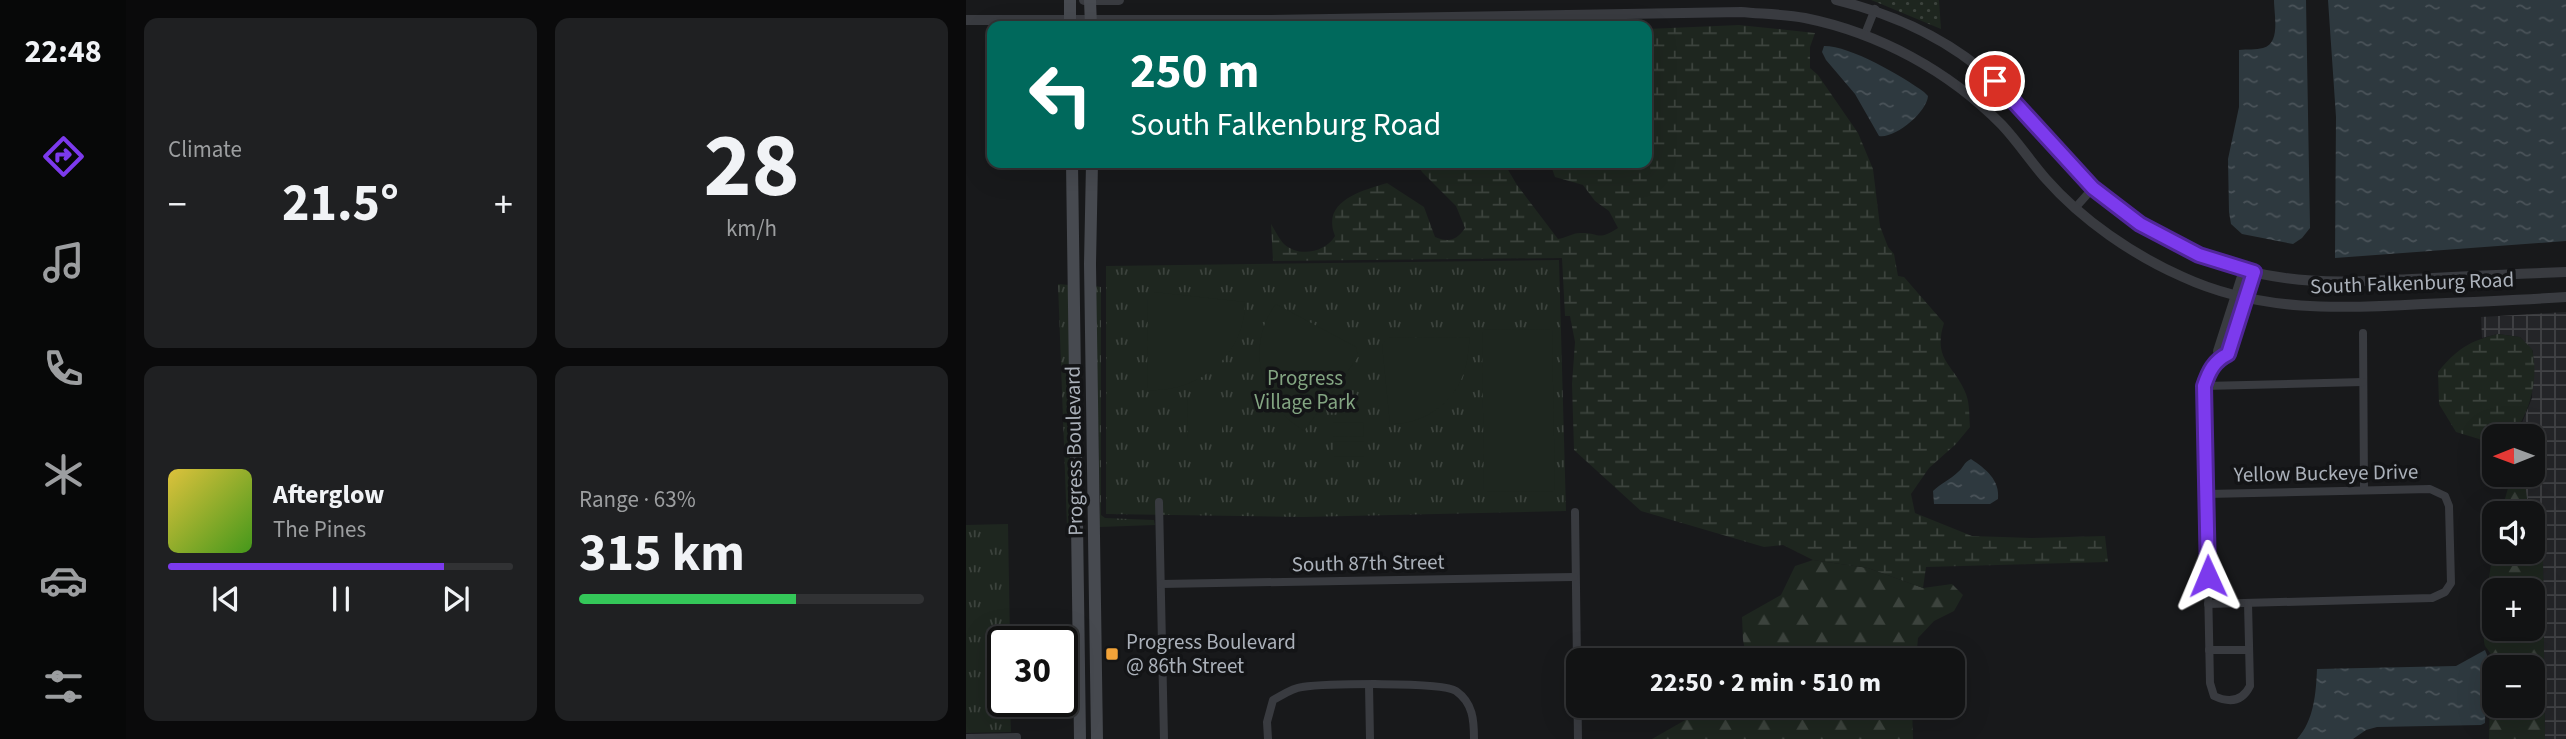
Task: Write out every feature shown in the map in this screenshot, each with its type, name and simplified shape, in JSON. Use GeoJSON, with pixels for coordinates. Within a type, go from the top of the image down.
{"type":"FeatureCollection","features":[{"type":"Feature","properties":{"kind":"main road"},"geometry":{"type":"LineString","coordinates":[[1070,0],[1070,21]]}},
{"type":"Feature","properties":{"kind":"main road"},"geometry":{"type":"LineString","coordinates":[[1090,0],[1091,21]]}},
{"type":"Feature","properties":{"kind":"main road","name":"Progress Boulevard"},"geometry":{"type":"LineString","coordinates":[[1072,168],[1080,739]]}},
{"type":"Feature","properties":{"kind":"main road","name":"Progress Boulevard"},"geometry":{"type":"LineString","coordinates":[[1092,168],[1090,264],[1097,739]]}},
{"type":"Feature","properties":{"kind":"main road"},"geometry":{"type":"LineString","coordinates":[[1075,370],[1082,393],[1083,492],[1094,504],[1086,507],[1077,533]]}},
{"type":"Feature","properties":{"kind":"main road"},"geometry":{"type":"LineString","coordinates":[[1078,622],[1095,621]]}},
{"type":"Feature","properties":{"kind":"street"},"geometry":{"type":"LineString","coordinates":[[1084,0],[1119,0]]}},
{"type":"Feature","properties":{"kind":"street","name":"South Falkenburg Road"},"geometry":{"type":"LineString","coordinates":[[1836,0],[1875,9],[1944,44],[1995,81],[2093,188],[2140,224],[2199,255],[2249,271],[2286,279],[2349,282],[2566,272]]}},
{"type":"Feature","properties":{"kind":"street"},"geometry":{"type":"LineString","coordinates":[[1865,34],[1875,9]]}},
{"type":"Feature","properties":{"kind":"street","name":"South Falkenburg Road"},"geometry":{"type":"LineString","coordinates":[[1254,21],[1741,12],[1803,17],[1865,34],[1911,56],[1955,84],[2002,125],[2047,181],[2076,207],[2121,244],[2184,278],[2273,304],[2343,309],[2566,297]]}},
{"type":"Feature","properties":{"kind":"street","name":"South Falkenburg Road"},"geometry":{"type":"LineString","coordinates":[[966,20],[992,21]]}},
{"type":"Feature","properties":{"kind":"street"},"geometry":{"type":"LineString","coordinates":[[2076,207],[2093,188]]}},
{"type":"Feature","properties":{"kind":"street"},"geometry":{"type":"LineString","coordinates":[[2221,358],[2217,351],[2222,335],[2241,296],[2249,271]]}},
{"type":"Feature","properties":{"kind":"street"},"geometry":{"type":"LineString","coordinates":[[2241,296],[2234,339],[2228,354],[2210,370],[2204,386],[2210,683],[2214,696],[2224,700],[2237,700],[2250,686],[2248,603]]}},
{"type":"Feature","properties":{"kind":"street"},"geometry":{"type":"LineString","coordinates":[[2363,333],[2364,490]]}},
{"type":"Feature","properties":{"kind":"street"},"geometry":{"type":"LineString","coordinates":[[2222,335],[2234,339]]}},
{"type":"Feature","properties":{"kind":"street"},"geometry":{"type":"LineString","coordinates":[[2204,386],[2363,382]]}},
{"type":"Feature","properties":{"kind":"street","name":"Yellow Buckeye Drive"},"geometry":{"type":"LineString","coordinates":[[2207,494],[2430,489],[2445,496],[2449,506],[2451,583],[2445,592],[2431,598],[2208,604]]}},
{"type":"Feature","properties":{"kind":"street"},"geometry":{"type":"LineString","coordinates":[[1159,502],[1164,739]]}},
{"type":"Feature","properties":{"kind":"street"},"geometry":{"type":"LineString","coordinates":[[1575,512],[1577,739]]}},
{"type":"Feature","properties":{"kind":"street","name":"South 87th Street"},"geometry":{"type":"LineString","coordinates":[[1161,583],[1574,577]]}},
{"type":"Feature","properties":{"kind":"street"},"geometry":{"type":"LineString","coordinates":[[2209,650],[2249,650]]}},
{"type":"Feature","properties":{"kind":"street"},"geometry":{"type":"LineString","coordinates":[[1268,739],[1267,722],[1273,700],[1299,687],[1425,684],[1454,689],[1464,698],[1474,720],[1474,739]]}},
{"type":"Feature","properties":{"kind":"street"},"geometry":{"type":"LineString","coordinates":[[1369,685],[1370,739]]}},
{"type":"Feature","properties":{"kind":"street"},"geometry":{"type":"LineString","coordinates":[[966,738],[1017,738]]}},
{"type":"Feature","properties":{"kind":"shaded area"},"geometry":{"type":"Polygon","coordinates":[[[2566,312],[2566,739],[2545,739],[2545,501],[2526,501],[2522,487],[2545,487],[2545,424],[2521,424],[2532,398],[2533,351],[2520,337],[2498,334],[2482,338],[2481,317],[2566,312]]]}},
{"type":"Feature","properties":{"kind":"green space"},"geometry":{"type":"Polygon","coordinates":[[[1871,0],[1939,0],[1941,29],[1881,4],[1871,0]]]}},
{"type":"Feature","properties":{"kind":"green space"},"geometry":{"type":"Polygon","coordinates":[[[1739,25],[1815,33],[1810,47],[1810,68],[1818,75],[1858,133],[1873,169],[1880,226],[1888,247],[1894,254],[1898,276],[1904,277],[1944,323],[1941,336],[1943,355],[1961,384],[1969,406],[1970,427],[1956,444],[1929,468],[1911,494],[1915,513],[1972,536],[2105,536],[2108,562],[1926,567],[1923,588],[1868,568],[1813,560],[1783,545],[1764,547],[1641,511],[1574,450],[1572,384],[1575,342],[1570,316],[1565,316],[1562,258],[1273,261],[1271,224],[1282,242],[1290,248],[1304,252],[1319,249],[1331,242],[1335,236],[1332,224],[1338,206],[1355,194],[1387,183],[1424,207],[1435,237],[1444,240],[1456,238],[1465,228],[1456,206],[1420,168],[1507,168],[1558,239],[1577,233],[1602,235],[1618,228],[1609,211],[1595,201],[1583,185],[1555,177],[1552,168],[1652,168],[1652,29],[1739,25]]]}},
{"type":"Feature","properties":{"kind":"green space","name":"Progress Village Park"},"geometry":{"type":"Polygon","coordinates":[[[1559,260],[1566,511],[1303,517],[1106,514],[1106,266],[1559,260]]]}},
{"type":"Feature","properties":{"kind":"green space"},"geometry":{"type":"Polygon","coordinates":[[[1058,284],[1069,285],[1072,527],[1067,527],[1058,284]]]}},
{"type":"Feature","properties":{"kind":"green space"},"geometry":{"type":"Polygon","coordinates":[[[1095,286],[1101,287],[1101,515],[1105,518],[1154,520],[1155,525],[1099,527],[1095,286]]]}},
{"type":"Feature","properties":{"kind":"green space"},"geometry":{"type":"Polygon","coordinates":[[[1154,292],[1245,302],[1237,339],[1228,354],[1215,367],[1184,385],[1147,390],[1148,297],[1154,292]]]}},
{"type":"Feature","properties":{"kind":"green space"},"geometry":{"type":"Polygon","coordinates":[[[1276,304],[1356,347],[1358,357],[1304,431],[1280,410],[1265,385],[1261,371],[1260,343],[1263,329],[1276,304]]]}},
{"type":"Feature","properties":{"kind":"green space"},"geometry":{"type":"Polygon","coordinates":[[[1552,329],[1555,491],[1484,492],[1482,330],[1552,329]]]}},
{"type":"Feature","properties":{"kind":"green space"},"geometry":{"type":"Polygon","coordinates":[[[2498,334],[2520,337],[2532,349],[2534,360],[2532,394],[2520,424],[2482,424],[2482,441],[2456,432],[2439,404],[2438,372],[2451,357],[2479,340],[2498,334]]]}},
{"type":"Feature","properties":{"kind":"green space"},"geometry":{"type":"Polygon","coordinates":[[[1470,337],[1465,370],[1458,386],[1443,404],[1424,417],[1390,424],[1382,344],[1388,338],[1470,337]]]}},
{"type":"Feature","properties":{"kind":"green space"},"geometry":{"type":"Polygon","coordinates":[[[1187,398],[1222,398],[1222,440],[1188,440],[1187,398]]]}},
{"type":"Feature","properties":{"kind":"green space"},"geometry":{"type":"Polygon","coordinates":[[[1363,422],[1364,436],[1333,437],[1333,423],[1363,422]]]}},
{"type":"Feature","properties":{"kind":"green space"},"geometry":{"type":"Polygon","coordinates":[[[1364,441],[1364,456],[1334,457],[1334,442],[1364,441]]]}},
{"type":"Feature","properties":{"kind":"green space"},"geometry":{"type":"Polygon","coordinates":[[[2508,487],[2525,487],[2527,501],[2504,501],[2508,487]]]}},
{"type":"Feature","properties":{"kind":"green space"},"geometry":{"type":"Polygon","coordinates":[[[1008,524],[1010,626],[987,626],[987,717],[1010,717],[1011,732],[966,733],[966,525],[1008,524]]]}},
{"type":"Feature","properties":{"kind":"green space"},"geometry":{"type":"Polygon","coordinates":[[[1813,560],[1868,568],[1923,588],[1952,584],[1963,595],[1954,611],[1934,621],[1918,638],[1917,648],[1745,648],[1742,617],[1781,595],[1795,566],[1813,560]]]}},
{"type":"Feature","properties":{"kind":"green space"},"geometry":{"type":"Polygon","coordinates":[[[2491,564],[2543,564],[2543,578],[2489,578],[2491,564]]]}},
{"type":"Feature","properties":{"kind":"green space"},"geometry":{"type":"Polygon","coordinates":[[[2484,641],[2544,641],[2544,655],[2491,655],[2484,641]]]}},
{"type":"Feature","properties":{"kind":"green space"},"geometry":{"type":"Polygon","coordinates":[[[1689,718],[1912,718],[1913,739],[1652,739],[1689,718]]]}},
{"type":"Feature","properties":{"kind":"green space"},"geometry":{"type":"Polygon","coordinates":[[[2490,718],[2545,718],[2545,739],[2489,739],[2490,718]]]}},
{"type":"Feature","properties":{"kind":"water"},"geometry":{"type":"Polygon","coordinates":[[[2274,0],[2306,0],[2310,228],[2293,244],[2242,234],[2231,224],[2229,212],[2228,159],[2239,107],[2239,50],[2263,48],[2272,41],[2275,28],[2274,0]]]}},
{"type":"Feature","properties":{"kind":"water"},"geometry":{"type":"Polygon","coordinates":[[[2328,0],[2566,0],[2566,241],[2335,258],[2336,117],[2328,0]]]}},
{"type":"Feature","properties":{"kind":"water"},"geometry":{"type":"Polygon","coordinates":[[[1824,46],[1862,56],[1914,85],[1928,96],[1922,109],[1901,129],[1886,136],[1879,136],[1855,94],[1826,60],[1822,52],[1824,46]]]}},
{"type":"Feature","properties":{"kind":"water"},"geometry":{"type":"Polygon","coordinates":[[[1971,459],[1987,471],[1994,481],[1998,499],[1990,504],[1934,504],[1933,491],[1971,459]]]}},
{"type":"Feature","properties":{"kind":"water"},"geometry":{"type":"Polygon","coordinates":[[[2485,650],[2487,655],[2482,655],[2482,718],[2485,718],[2485,723],[2481,725],[2377,727],[2366,730],[2353,739],[2297,739],[2311,715],[2317,669],[2456,666],[2485,650]]]}},
{"type":"Feature","properties":{"kind":"place","name":"Progress Boulevard @ 86th Street"},"geometry":{"type":"Point","coordinates":[1112,654]}},
{"type":"Feature","properties":{"kind":"route"},"geometry":{"type":"LineString","coordinates":[[1995,81],[2093,188],[2140,224],[2199,255],[2254,272],[2228,354],[2210,370],[2204,386],[2208,576]]}}]}
